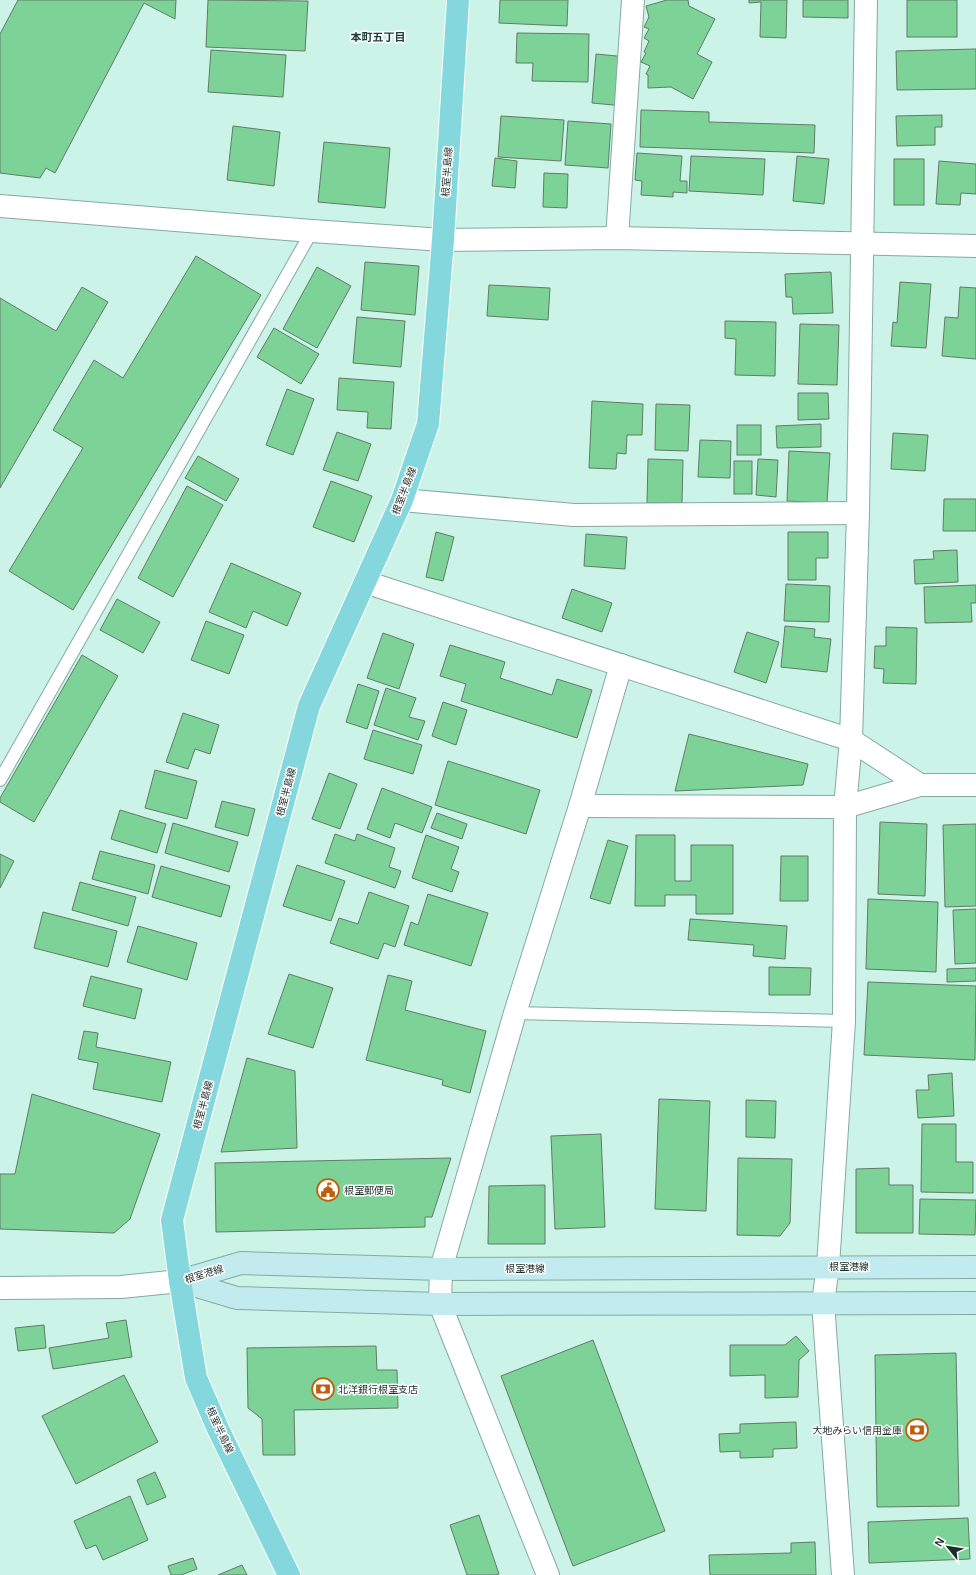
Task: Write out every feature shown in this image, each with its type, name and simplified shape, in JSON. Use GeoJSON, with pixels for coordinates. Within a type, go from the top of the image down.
{"type":"FeatureCollection","features":[{"type":"Feature","properties":{"kind":"main road","name":"根室半島線"},"geometry":{"type":"LineString","coordinates":[[289,1575],[196,1378],[180,1281],[172,1220],[309,706],[402,500],[428,424],[443,240],[458,0]]}},
{"type":"Feature","properties":{"kind":"main road","name":"根室港線"},"geometry":{"type":"LineString","coordinates":[[180,1281],[241,1263],[441,1269],[828,1266],[976,1267]]}},
{"type":"Feature","properties":{"kind":"main road","name":"根室港線"},"geometry":{"type":"LineString","coordinates":[[180,1281],[237,1298],[440,1304],[976,1303]]}},
{"type":"Feature","properties":{"kind":"street"},"geometry":{"type":"LineString","coordinates":[[617,238],[633,0]]}},
{"type":"Feature","properties":{"kind":"street"},"geometry":{"type":"LineString","coordinates":[[843,1575],[823,1303],[828,1266],[844,1021],[845,807],[851,740],[858,513],[866,0]]}},
{"type":"Feature","properties":{"kind":"street"},"geometry":{"type":"LineString","coordinates":[[0,206],[443,240],[617,238],[976,246]]}},
{"type":"Feature","properties":{"kind":"street"},"geometry":{"type":"LineString","coordinates":[[402,500],[574,515],[858,513]]}},
{"type":"Feature","properties":{"kind":"street"},"geometry":{"type":"LineString","coordinates":[[365,582],[851,740],[920,785]]}},
{"type":"Feature","properties":{"kind":"street"},"geometry":{"type":"LineString","coordinates":[[548,1575],[440,1304],[441,1269],[515,1013],[580,806],[621,665]]}},
{"type":"Feature","properties":{"kind":"street"},"geometry":{"type":"LineString","coordinates":[[580,806],[845,807],[920,785],[976,785]]}},
{"type":"Feature","properties":{"kind":"street"},"geometry":{"type":"LineString","coordinates":[[0,1288],[121,1287],[180,1281]]}},
{"type":"Feature","properties":{"kind":"lane"},"geometry":{"type":"LineString","coordinates":[[0,780],[312,231]]}},
{"type":"Feature","properties":{"kind":"lane"},"geometry":{"type":"LineString","coordinates":[[515,1013],[844,1021]]}},
{"type":"Feature","properties":{"kind":"building"},"geometry":{"type":"Polygon","coordinates":[[[18,0],[176,0],[175,19],[144,3],[55,173],[46,168],[40,178],[0,173],[0,34],[18,0]]]}},
{"type":"Feature","properties":{"kind":"building"},"geometry":{"type":"Polygon","coordinates":[[[208,0],[308,1],[305,51],[206,47],[208,0]]]}},
{"type":"Feature","properties":{"kind":"building"},"geometry":{"type":"Polygon","coordinates":[[[500,0],[568,0],[567,26],[499,23],[500,0]]]}},
{"type":"Feature","properties":{"kind":"building"},"geometry":{"type":"Polygon","coordinates":[[[667,0],[688,0],[689,6],[715,19],[697,54],[712,62],[693,99],[671,87],[648,88],[648,75],[646,74],[650,66],[641,62],[646,53],[644,52],[649,41],[644,38],[649,29],[644,27],[649,17],[646,6],[667,0]]]}},
{"type":"Feature","properties":{"kind":"building"},"geometry":{"type":"Polygon","coordinates":[[[749,0],[787,0],[786,38],[760,37],[761,2],[749,3],[749,0]]]}},
{"type":"Feature","properties":{"kind":"building"},"geometry":{"type":"Polygon","coordinates":[[[803,0],[848,0],[848,18],[803,17],[803,0]]]}},
{"type":"Feature","properties":{"kind":"building"},"geometry":{"type":"Polygon","coordinates":[[[907,0],[957,0],[957,37],[907,37],[907,0]]]}},
{"type":"Feature","properties":{"kind":"building"},"geometry":{"type":"Polygon","coordinates":[[[517,33],[589,34],[588,82],[532,81],[533,63],[516,63],[517,33]]]}},
{"type":"Feature","properties":{"kind":"building"},"geometry":{"type":"Polygon","coordinates":[[[976,49],[976,89],[897,90],[896,51],[976,49]]]}},
{"type":"Feature","properties":{"kind":"building"},"geometry":{"type":"Polygon","coordinates":[[[211,50],[286,55],[283,97],[208,92],[211,50]]]}},
{"type":"Feature","properties":{"kind":"building"},"geometry":{"type":"Polygon","coordinates":[[[596,54],[627,57],[624,106],[592,103],[596,54]]]}},
{"type":"Feature","properties":{"kind":"building"},"geometry":{"type":"Polygon","coordinates":[[[641,110],[709,112],[709,122],[815,125],[814,153],[640,147],[641,110]]]}},
{"type":"Feature","properties":{"kind":"building"},"geometry":{"type":"Polygon","coordinates":[[[942,115],[942,127],[935,127],[935,145],[897,146],[896,116],[942,115]]]}},
{"type":"Feature","properties":{"kind":"building"},"geometry":{"type":"Polygon","coordinates":[[[501,116],[564,120],[561,161],[498,157],[501,116]]]}},
{"type":"Feature","properties":{"kind":"building"},"geometry":{"type":"Polygon","coordinates":[[[568,121],[611,124],[608,168],[565,165],[568,121]]]}},
{"type":"Feature","properties":{"kind":"building"},"geometry":{"type":"Polygon","coordinates":[[[233,126],[280,132],[274,186],[227,180],[233,126]]]}},
{"type":"Feature","properties":{"kind":"building"},"geometry":{"type":"Polygon","coordinates":[[[324,142],[390,148],[385,208],[318,202],[324,142]]]}},
{"type":"Feature","properties":{"kind":"building"},"geometry":{"type":"Polygon","coordinates":[[[637,153],[682,156],[680,181],[687,181],[687,193],[673,192],[673,197],[641,195],[642,181],[635,180],[637,153]]]}},
{"type":"Feature","properties":{"kind":"building"},"geometry":{"type":"Polygon","coordinates":[[[691,156],[765,159],[763,195],[689,191],[691,156]]]}},
{"type":"Feature","properties":{"kind":"building"},"geometry":{"type":"Polygon","coordinates":[[[797,156],[829,159],[824,204],[793,201],[797,156]]]}},
{"type":"Feature","properties":{"kind":"building"},"geometry":{"type":"Polygon","coordinates":[[[495,158],[517,161],[515,188],[492,186],[495,158]]]}},
{"type":"Feature","properties":{"kind":"building"},"geometry":{"type":"Polygon","coordinates":[[[894,159],[924,159],[924,205],[894,205],[894,159]]]}},
{"type":"Feature","properties":{"kind":"building"},"geometry":{"type":"Polygon","coordinates":[[[939,161],[976,164],[976,194],[961,193],[960,205],[936,204],[939,161]]]}},
{"type":"Feature","properties":{"kind":"building"},"geometry":{"type":"Polygon","coordinates":[[[544,173],[568,174],[567,208],[543,207],[544,173]]]}},
{"type":"Feature","properties":{"kind":"building"},"geometry":{"type":"Polygon","coordinates":[[[196,256],[261,295],[73,610],[9,571],[83,448],[53,430],[94,360],[123,378],[196,256]]]}},
{"type":"Feature","properties":{"kind":"building"},"geometry":{"type":"Polygon","coordinates":[[[365,262],[419,266],[415,315],[361,310],[365,262]]]}},
{"type":"Feature","properties":{"kind":"building"},"geometry":{"type":"Polygon","coordinates":[[[317,267],[351,286],[317,348],[283,329],[317,267]]]}},
{"type":"Feature","properties":{"kind":"building"},"geometry":{"type":"Polygon","coordinates":[[[831,272],[833,313],[793,314],[792,297],[786,297],[785,274],[831,272]]]}},
{"type":"Feature","properties":{"kind":"building"},"geometry":{"type":"Polygon","coordinates":[[[900,282],[931,284],[926,348],[891,346],[893,322],[897,323],[900,282]]]}},
{"type":"Feature","properties":{"kind":"building"},"geometry":{"type":"Polygon","coordinates":[[[489,285],[550,288],[548,320],[487,316],[489,285]]]}},
{"type":"Feature","properties":{"kind":"building"},"geometry":{"type":"Polygon","coordinates":[[[82,287],[108,302],[0,488],[0,298],[56,331],[82,287]]]}},
{"type":"Feature","properties":{"kind":"building"},"geometry":{"type":"Polygon","coordinates":[[[960,287],[976,288],[976,359],[942,356],[945,317],[958,318],[960,287]]]}},
{"type":"Feature","properties":{"kind":"building"},"geometry":{"type":"Polygon","coordinates":[[[357,317],[405,321],[401,367],[353,363],[357,317]]]}},
{"type":"Feature","properties":{"kind":"building"},"geometry":{"type":"Polygon","coordinates":[[[725,321],[776,322],[775,376],[735,375],[736,339],[725,338],[725,321]]]}},
{"type":"Feature","properties":{"kind":"building"},"geometry":{"type":"Polygon","coordinates":[[[800,324],[839,325],[837,385],[798,384],[800,324]]]}},
{"type":"Feature","properties":{"kind":"building"},"geometry":{"type":"Polygon","coordinates":[[[274,328],[319,354],[301,384],[257,357],[274,328]]]}},
{"type":"Feature","properties":{"kind":"building"},"geometry":{"type":"Polygon","coordinates":[[[339,378],[394,382],[391,429],[367,428],[368,412],[337,410],[339,378]]]}},
{"type":"Feature","properties":{"kind":"building"},"geometry":{"type":"Polygon","coordinates":[[[287,389],[314,399],[293,455],[266,445],[287,389]]]}},
{"type":"Feature","properties":{"kind":"building"},"geometry":{"type":"Polygon","coordinates":[[[798,393],[828,393],[829,419],[798,420],[798,393]]]}},
{"type":"Feature","properties":{"kind":"building"},"geometry":{"type":"Polygon","coordinates":[[[592,401],[643,404],[642,435],[627,435],[626,454],[617,453],[616,469],[589,468],[592,401]]]}},
{"type":"Feature","properties":{"kind":"building"},"geometry":{"type":"Polygon","coordinates":[[[656,404],[690,405],[688,451],[655,450],[656,404]]]}},
{"type":"Feature","properties":{"kind":"building"},"geometry":{"type":"Polygon","coordinates":[[[821,424],[821,447],[777,448],[776,426],[821,424]]]}},
{"type":"Feature","properties":{"kind":"building"},"geometry":{"type":"Polygon","coordinates":[[[737,425],[761,425],[761,455],[737,455],[737,425]]]}},
{"type":"Feature","properties":{"kind":"building"},"geometry":{"type":"Polygon","coordinates":[[[337,432],[371,444],[358,481],[323,470],[337,432]]]}},
{"type":"Feature","properties":{"kind":"building"},"geometry":{"type":"Polygon","coordinates":[[[893,433],[928,435],[925,471],[891,469],[893,433]]]}},
{"type":"Feature","properties":{"kind":"building"},"geometry":{"type":"Polygon","coordinates":[[[700,440],[731,441],[730,478],[698,477],[700,440]]]}},
{"type":"Feature","properties":{"kind":"building"},"geometry":{"type":"Polygon","coordinates":[[[789,451],[830,453],[827,503],[787,501],[789,451]]]}},
{"type":"Feature","properties":{"kind":"building"},"geometry":{"type":"Polygon","coordinates":[[[198,456],[239,479],[226,501],[185,478],[198,456]]]}},
{"type":"Feature","properties":{"kind":"building"},"geometry":{"type":"Polygon","coordinates":[[[648,459],[683,460],[682,503],[647,503],[648,459]]]}},
{"type":"Feature","properties":{"kind":"building"},"geometry":{"type":"Polygon","coordinates":[[[758,459],[778,460],[776,497],[756,495],[758,459]]]}},
{"type":"Feature","properties":{"kind":"building"},"geometry":{"type":"Polygon","coordinates":[[[734,461],[752,461],[752,494],[734,494],[734,461]]]}},
{"type":"Feature","properties":{"kind":"building"},"geometry":{"type":"Polygon","coordinates":[[[331,481],[372,496],[354,542],[313,527],[331,481]]]}},
{"type":"Feature","properties":{"kind":"building"},"geometry":{"type":"Polygon","coordinates":[[[187,486],[223,505],[173,597],[138,578],[187,486]]]}},
{"type":"Feature","properties":{"kind":"building"},"geometry":{"type":"Polygon","coordinates":[[[944,499],[976,499],[976,531],[943,531],[944,499]]]}},
{"type":"Feature","properties":{"kind":"building"},"geometry":{"type":"Polygon","coordinates":[[[436,532],[454,537],[443,581],[426,577],[436,532]]]}},
{"type":"Feature","properties":{"kind":"building"},"geometry":{"type":"Polygon","coordinates":[[[788,532],[828,532],[828,558],[816,558],[816,580],[788,580],[788,532]]]}},
{"type":"Feature","properties":{"kind":"building"},"geometry":{"type":"Polygon","coordinates":[[[586,534],[627,537],[625,569],[584,566],[586,534]]]}},
{"type":"Feature","properties":{"kind":"building"},"geometry":{"type":"Polygon","coordinates":[[[957,550],[958,582],[915,584],[914,560],[934,559],[933,551],[957,550]]]}},
{"type":"Feature","properties":{"kind":"building"},"geometry":{"type":"Polygon","coordinates":[[[231,563],[301,593],[287,626],[253,611],[246,628],[209,612],[231,563]]]}},
{"type":"Feature","properties":{"kind":"building"},"geometry":{"type":"Polygon","coordinates":[[[786,584],[830,586],[829,622],[784,621],[786,584]]]}},
{"type":"Feature","properties":{"kind":"building"},"geometry":{"type":"Polygon","coordinates":[[[976,585],[976,603],[971,603],[972,622],[925,623],[924,587],[976,585]]]}},
{"type":"Feature","properties":{"kind":"building"},"geometry":{"type":"Polygon","coordinates":[[[572,589],[612,603],[602,632],[562,618],[572,589]]]}},
{"type":"Feature","properties":{"kind":"building"},"geometry":{"type":"Polygon","coordinates":[[[117,599],[160,622],[143,653],[100,630],[117,599]]]}},
{"type":"Feature","properties":{"kind":"building"},"geometry":{"type":"Polygon","coordinates":[[[206,621],[244,635],[229,674],[191,660],[206,621]]]}},
{"type":"Feature","properties":{"kind":"building"},"geometry":{"type":"Polygon","coordinates":[[[785,626],[815,629],[814,637],[831,639],[827,672],[781,667],[785,626]]]}},
{"type":"Feature","properties":{"kind":"building"},"geometry":{"type":"Polygon","coordinates":[[[886,627],[917,628],[916,684],[883,683],[884,669],[874,668],[875,646],[886,646],[886,627]]]}},
{"type":"Feature","properties":{"kind":"building"},"geometry":{"type":"Polygon","coordinates":[[[747,632],[779,642],[766,683],[734,672],[747,632]]]}},
{"type":"Feature","properties":{"kind":"building"},"geometry":{"type":"Polygon","coordinates":[[[383,633],[414,644],[399,689],[367,678],[383,633]]]}},
{"type":"Feature","properties":{"kind":"building"},"geometry":{"type":"Polygon","coordinates":[[[450,645],[505,662],[500,678],[552,695],[557,679],[592,690],[577,738],[461,701],[466,684],[440,676],[450,645]]]}},
{"type":"Feature","properties":{"kind":"building"},"geometry":{"type":"Polygon","coordinates":[[[82,655],[118,676],[34,822],[0,802],[0,798],[82,655]]]}},
{"type":"Feature","properties":{"kind":"building"},"geometry":{"type":"Polygon","coordinates":[[[358,684],[379,691],[367,729],[346,722],[358,684]]]}},
{"type":"Feature","properties":{"kind":"building"},"geometry":{"type":"Polygon","coordinates":[[[386,688],[416,698],[409,717],[425,721],[418,740],[374,725],[386,688]]]}},
{"type":"Feature","properties":{"kind":"building"},"geometry":{"type":"Polygon","coordinates":[[[443,702],[467,710],[456,745],[432,736],[443,702]]]}},
{"type":"Feature","properties":{"kind":"building"},"geometry":{"type":"Polygon","coordinates":[[[183,713],[219,725],[210,754],[195,749],[188,769],[166,762],[183,713]]]}},
{"type":"Feature","properties":{"kind":"building"},"geometry":{"type":"Polygon","coordinates":[[[373,730],[422,745],[413,774],[364,759],[373,730]]]}},
{"type":"Feature","properties":{"kind":"building"},"geometry":{"type":"Polygon","coordinates":[[[689,734],[808,764],[803,785],[675,791],[689,734]]]}},
{"type":"Feature","properties":{"kind":"building"},"geometry":{"type":"Polygon","coordinates":[[[448,761],[540,790],[526,834],[435,805],[448,761]]]}},
{"type":"Feature","properties":{"kind":"building"},"geometry":{"type":"Polygon","coordinates":[[[155,770],[197,781],[187,819],[145,808],[155,770]]]}},
{"type":"Feature","properties":{"kind":"building"},"geometry":{"type":"Polygon","coordinates":[[[329,773],[357,784],[340,829],[312,819],[329,773]]]}},
{"type":"Feature","properties":{"kind":"building"},"geometry":{"type":"Polygon","coordinates":[[[382,788],[432,807],[422,833],[395,823],[390,838],[367,829],[382,788]]]}},
{"type":"Feature","properties":{"kind":"building"},"geometry":{"type":"Polygon","coordinates":[[[222,801],[255,809],[248,836],[215,827],[222,801]]]}},
{"type":"Feature","properties":{"kind":"building"},"geometry":{"type":"Polygon","coordinates":[[[120,810],[166,824],[157,853],[111,839],[120,810]]]}},
{"type":"Feature","properties":{"kind":"building"},"geometry":{"type":"Polygon","coordinates":[[[437,813],[467,824],[462,839],[431,828],[437,813]]]}},
{"type":"Feature","properties":{"kind":"building"},"geometry":{"type":"Polygon","coordinates":[[[880,822],[927,824],[925,896],[878,894],[880,822]]]}},
{"type":"Feature","properties":{"kind":"building"},"geometry":{"type":"Polygon","coordinates":[[[173,823],[238,842],[229,872],[165,853],[173,823]]]}},
{"type":"Feature","properties":{"kind":"building"},"geometry":{"type":"Polygon","coordinates":[[[976,824],[976,906],[945,907],[943,825],[976,824]]]}},
{"type":"Feature","properties":{"kind":"building"},"geometry":{"type":"Polygon","coordinates":[[[335,834],[355,841],[357,834],[395,848],[389,867],[401,871],[395,888],[325,863],[335,834]]]}},
{"type":"Feature","properties":{"kind":"building"},"geometry":{"type":"Polygon","coordinates":[[[426,835],[459,847],[451,869],[459,872],[452,892],[412,878],[426,835]]]}},
{"type":"Feature","properties":{"kind":"building"},"geometry":{"type":"Polygon","coordinates":[[[636,835],[675,835],[675,881],[691,881],[691,845],[733,845],[733,914],[696,914],[696,895],[665,895],[665,906],[635,906],[636,835]]]}},
{"type":"Feature","properties":{"kind":"building"},"geometry":{"type":"Polygon","coordinates":[[[608,840],[628,846],[610,904],[590,898],[608,840]]]}},
{"type":"Feature","properties":{"kind":"building"},"geometry":{"type":"Polygon","coordinates":[[[100,851],[155,865],[148,894],[92,879],[100,851]]]}},
{"type":"Feature","properties":{"kind":"building"},"geometry":{"type":"Polygon","coordinates":[[[0,854],[14,861],[0,888],[0,854]]]}},
{"type":"Feature","properties":{"kind":"building"},"geometry":{"type":"Polygon","coordinates":[[[781,856],[808,856],[808,901],[780,901],[781,856]]]}},
{"type":"Feature","properties":{"kind":"building"},"geometry":{"type":"Polygon","coordinates":[[[297,865],[345,881],[331,921],[283,906],[297,865]]]}},
{"type":"Feature","properties":{"kind":"building"},"geometry":{"type":"Polygon","coordinates":[[[161,866],[230,886],[221,917],[152,897],[161,866]]]}},
{"type":"Feature","properties":{"kind":"building"},"geometry":{"type":"Polygon","coordinates":[[[80,882],[136,897],[128,926],[72,910],[80,882]]]}},
{"type":"Feature","properties":{"kind":"building"},"geometry":{"type":"Polygon","coordinates":[[[369,892],[409,906],[395,947],[384,943],[378,959],[330,943],[339,918],[358,924],[369,892]]]}},
{"type":"Feature","properties":{"kind":"building"},"geometry":{"type":"Polygon","coordinates":[[[428,894],[488,913],[471,966],[404,945],[411,922],[418,925],[428,894]]]}},
{"type":"Feature","properties":{"kind":"building"},"geometry":{"type":"Polygon","coordinates":[[[868,899],[938,902],[936,972],[866,969],[868,899]]]}},
{"type":"Feature","properties":{"kind":"building"},"geometry":{"type":"Polygon","coordinates":[[[976,909],[976,963],[955,964],[953,910],[976,909]]]}},
{"type":"Feature","properties":{"kind":"building"},"geometry":{"type":"Polygon","coordinates":[[[43,912],[117,931],[108,967],[34,948],[43,912]]]}},
{"type":"Feature","properties":{"kind":"building"},"geometry":{"type":"Polygon","coordinates":[[[690,919],[787,926],[785,959],[753,956],[754,945],[688,940],[690,919]]]}},
{"type":"Feature","properties":{"kind":"building"},"geometry":{"type":"Polygon","coordinates":[[[138,926],[197,943],[187,980],[127,962],[138,926]]]}},
{"type":"Feature","properties":{"kind":"building"},"geometry":{"type":"Polygon","coordinates":[[[769,967],[811,968],[810,995],[769,995],[769,967]]]}},
{"type":"Feature","properties":{"kind":"building"},"geometry":{"type":"Polygon","coordinates":[[[976,968],[976,981],[947,982],[947,969],[976,968]]]}},
{"type":"Feature","properties":{"kind":"building"},"geometry":{"type":"Polygon","coordinates":[[[289,974],[333,988],[313,1048],[268,1034],[289,974]]]}},
{"type":"Feature","properties":{"kind":"building"},"geometry":{"type":"Polygon","coordinates":[[[388,975],[412,981],[405,1010],[486,1031],[470,1093],[442,1085],[443,1080],[366,1060],[388,975]]]}},
{"type":"Feature","properties":{"kind":"building"},"geometry":{"type":"Polygon","coordinates":[[[91,976],[142,989],[135,1019],[83,1006],[91,976]]]}},
{"type":"Feature","properties":{"kind":"building"},"geometry":{"type":"Polygon","coordinates":[[[868,982],[976,986],[975,1060],[864,1055],[868,982]]]}},
{"type":"Feature","properties":{"kind":"building"},"geometry":{"type":"Polygon","coordinates":[[[84,1031],[98,1033],[96,1047],[171,1062],[162,1102],[93,1089],[98,1063],[78,1059],[84,1031]]]}},
{"type":"Feature","properties":{"kind":"building"},"geometry":{"type":"Polygon","coordinates":[[[247,1058],[295,1071],[297,1148],[221,1152],[247,1058]]]}},
{"type":"Feature","properties":{"kind":"building"},"geometry":{"type":"Polygon","coordinates":[[[952,1073],[954,1116],[918,1118],[916,1090],[929,1090],[928,1075],[952,1073]]]}},
{"type":"Feature","properties":{"kind":"building"},"geometry":{"type":"Polygon","coordinates":[[[32,1094],[160,1134],[130,1219],[114,1233],[0,1229],[0,1174],[15,1174],[32,1094]]]}},
{"type":"Feature","properties":{"kind":"building"},"geometry":{"type":"Polygon","coordinates":[[[659,1099],[710,1101],[706,1211],[655,1209],[659,1099]]]}},
{"type":"Feature","properties":{"kind":"building"},"geometry":{"type":"Polygon","coordinates":[[[746,1100],[776,1101],[775,1138],[746,1137],[746,1100]]]}},
{"type":"Feature","properties":{"kind":"building"},"geometry":{"type":"Polygon","coordinates":[[[922,1124],[956,1124],[956,1162],[973,1162],[973,1193],[921,1192],[922,1124]]]}},
{"type":"Feature","properties":{"kind":"building"},"geometry":{"type":"Polygon","coordinates":[[[601,1134],[605,1227],[555,1229],[551,1136],[601,1134]]]}},
{"type":"Feature","properties":{"kind":"building","name":"根室郵便局"},"geometry":{"type":"Polygon","coordinates":[[[451,1158],[432,1217],[425,1217],[425,1227],[216,1232],[215,1163],[451,1158]]]}},
{"type":"Feature","properties":{"kind":"building"},"geometry":{"type":"Polygon","coordinates":[[[738,1158],[792,1159],[790,1223],[780,1236],[737,1235],[738,1158]]]}},
{"type":"Feature","properties":{"kind":"building"},"geometry":{"type":"Polygon","coordinates":[[[889,1168],[889,1185],[913,1185],[913,1233],[856,1233],[856,1169],[889,1168]]]}},
{"type":"Feature","properties":{"kind":"building"},"geometry":{"type":"Polygon","coordinates":[[[545,1185],[545,1244],[488,1244],[489,1186],[545,1185]]]}},
{"type":"Feature","properties":{"kind":"building"},"geometry":{"type":"Polygon","coordinates":[[[920,1199],[976,1200],[975,1235],[919,1234],[920,1199]]]}},
{"type":"Feature","properties":{"kind":"building"},"geometry":{"type":"Polygon","coordinates":[[[126,1320],[132,1357],[53,1369],[49,1348],[109,1338],[106,1323],[126,1320]]]}},
{"type":"Feature","properties":{"kind":"building"},"geometry":{"type":"Polygon","coordinates":[[[44,1325],[46,1348],[18,1351],[15,1328],[44,1325]]]}},
{"type":"Feature","properties":{"kind":"building"},"geometry":{"type":"Polygon","coordinates":[[[796,1336],[809,1351],[799,1360],[798,1397],[765,1398],[765,1375],[730,1376],[730,1345],[785,1345],[796,1336]]]}},
{"type":"Feature","properties":{"kind":"building"},"geometry":{"type":"Polygon","coordinates":[[[593,1340],[665,1531],[573,1566],[501,1376],[593,1340]]]}},
{"type":"Feature","properties":{"kind":"building","name":"北洋銀行根室支店"},"geometry":{"type":"Polygon","coordinates":[[[376,1346],[377,1370],[397,1370],[398,1408],[294,1410],[295,1455],[263,1455],[262,1419],[248,1408],[247,1348],[376,1346]]]}},
{"type":"Feature","properties":{"kind":"building","name":"大地みらい信用金庫"},"geometry":{"type":"Polygon","coordinates":[[[956,1353],[959,1506],[877,1507],[875,1355],[956,1353]]]}},
{"type":"Feature","properties":{"kind":"building"},"geometry":{"type":"Polygon","coordinates":[[[124,1375],[158,1442],[76,1484],[42,1416],[124,1375]]]}},
{"type":"Feature","properties":{"kind":"building"},"geometry":{"type":"Polygon","coordinates":[[[796,1422],[797,1448],[773,1449],[773,1457],[740,1458],[740,1451],[720,1452],[719,1434],[740,1433],[740,1424],[796,1422]]]}},
{"type":"Feature","properties":{"kind":"building"},"geometry":{"type":"Polygon","coordinates":[[[155,1472],[166,1497],[147,1505],[137,1480],[155,1472]]]}},
{"type":"Feature","properties":{"kind":"building"},"geometry":{"type":"Polygon","coordinates":[[[130,1496],[148,1540],[103,1560],[96,1545],[86,1549],[74,1521],[130,1496]]]}},
{"type":"Feature","properties":{"kind":"building"},"geometry":{"type":"Polygon","coordinates":[[[479,1515],[499,1574],[467,1575],[450,1525],[479,1515]]]}},
{"type":"Feature","properties":{"kind":"building"},"geometry":{"type":"Polygon","coordinates":[[[968,1518],[970,1559],[869,1563],[868,1522],[968,1518]]]}},
{"type":"Feature","properties":{"kind":"building"},"geometry":{"type":"Polygon","coordinates":[[[815,1542],[816,1575],[710,1575],[709,1555],[791,1553],[791,1543],[815,1542]]]}},
{"type":"Feature","properties":{"kind":"building"},"geometry":{"type":"Polygon","coordinates":[[[193,1558],[197,1569],[181,1575],[171,1575],[168,1566],[193,1558]]]}},
{"type":"Feature","properties":{"kind":"building"},"geometry":{"type":"Polygon","coordinates":[[[242,1565],[247,1575],[218,1575],[242,1565]]]}},
{"type":"Feature","properties":{"kind":"place","name":"根室郵便局"},"geometry":{"type":"Point","coordinates":[328,1190]}},
{"type":"Feature","properties":{"kind":"place","name":"北洋銀行根室支店"},"geometry":{"type":"Point","coordinates":[323,1389]}},
{"type":"Feature","properties":{"kind":"place","name":"大地みらい信用金庫"},"geometry":{"type":"Point","coordinates":[917,1430]}},
{"type":"Feature","properties":{"kind":"district","name":"本町五丁目"},"geometry":{"type":"Point","coordinates":[378,37]}}]}
